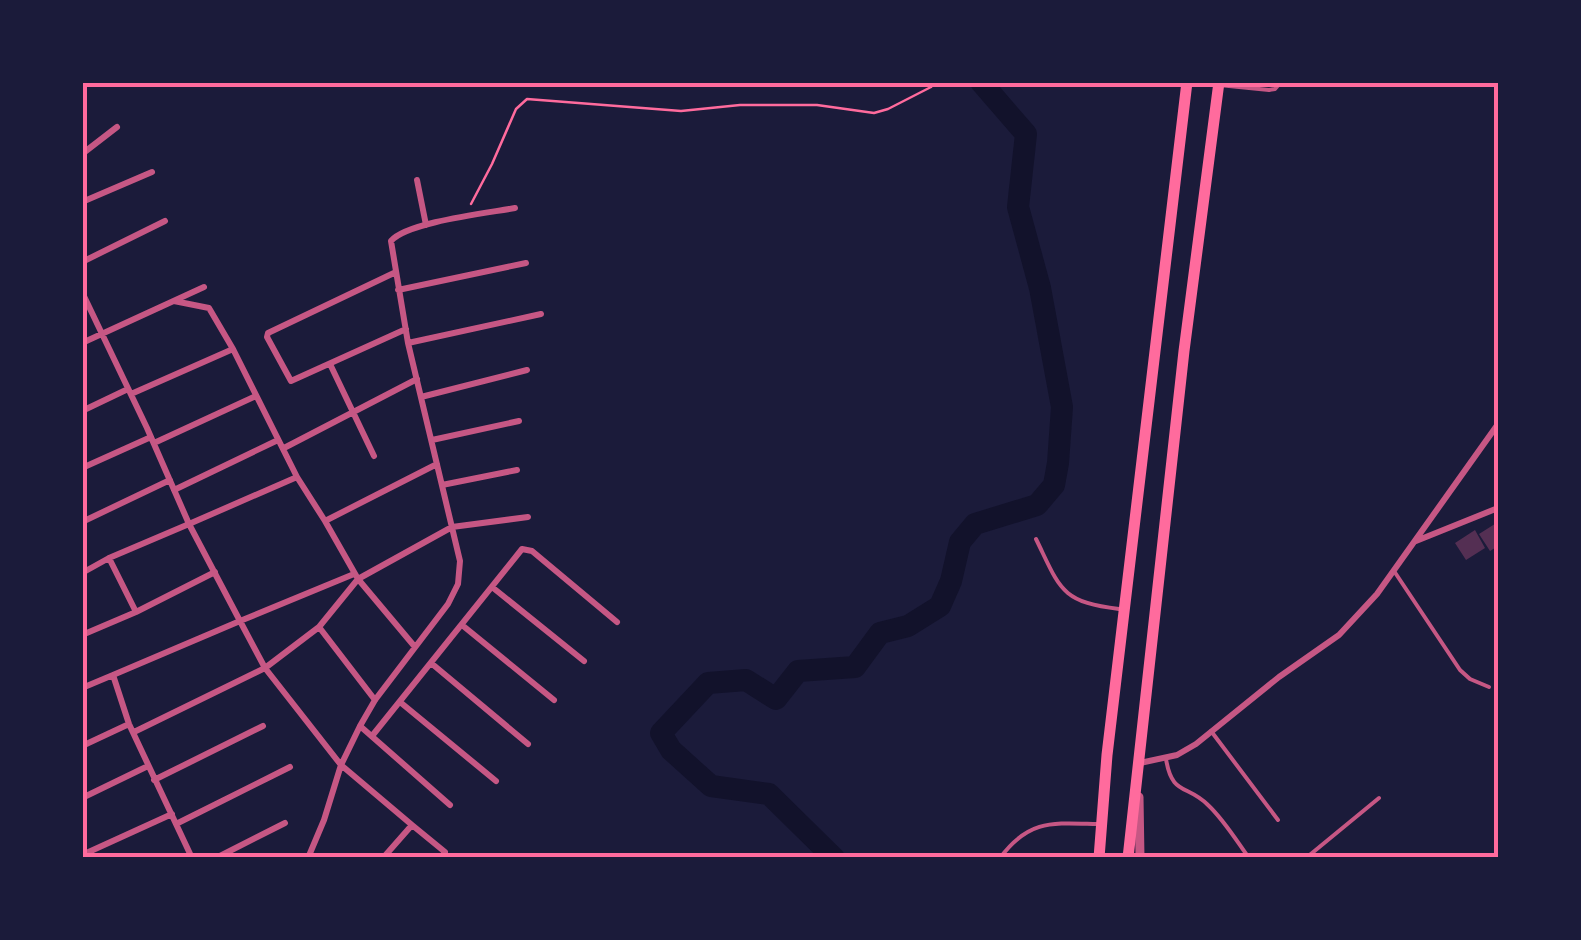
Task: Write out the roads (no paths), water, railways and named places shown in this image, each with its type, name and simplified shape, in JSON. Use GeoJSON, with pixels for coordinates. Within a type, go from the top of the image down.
{"type":"FeatureCollection","features":[{"type":"Feature","properties":{"kind":"highway"},"geometry":{"type":"LineString","coordinates":[[1097,858],[1187,82]]}},
{"type":"Feature","properties":{"kind":"highway"},"geometry":{"type":"LineString","coordinates":[[1128,858],[1184,351],[1219,84]]}},
{"type":"Feature","properties":{"kind":"street"},"geometry":{"type":"LineString","coordinates":[[82,154],[117,127]]}},
{"type":"Feature","properties":{"kind":"street"},"geometry":{"type":"LineString","coordinates":[[82,202],[152,172]]}},
{"type":"Feature","properties":{"kind":"street"},"geometry":{"type":"LineString","coordinates":[[417,180],[426,225]]}},
{"type":"Feature","properties":{"kind":"street"},"geometry":{"type":"LineString","coordinates":[[308,858],[341,765],[360,726],[375,700],[448,604],[458,584],[460,561],[408,343],[391,241],[426,225],[516,208]]}},
{"type":"Feature","properties":{"kind":"street"},"geometry":{"type":"LineString","coordinates":[[82,262],[165,220]]}},
{"type":"Feature","properties":{"kind":"street"},"geometry":{"type":"LineString","coordinates":[[398,290],[526,262]]}},
{"type":"Feature","properties":{"kind":"street"},"geometry":{"type":"LineString","coordinates":[[396,272],[267,335],[290,381],[406,329]]}},
{"type":"Feature","properties":{"kind":"street"},"geometry":{"type":"LineString","coordinates":[[82,343],[204,286]]}},
{"type":"Feature","properties":{"kind":"street"},"geometry":{"type":"LineString","coordinates":[[82,292],[189,524],[265,668],[341,765],[446,856]]}},
{"type":"Feature","properties":{"kind":"street"},"geometry":{"type":"LineString","coordinates":[[174,300],[209,308],[297,477],[356,576],[415,648]]}},
{"type":"Feature","properties":{"kind":"street"},"geometry":{"type":"LineString","coordinates":[[408,343],[541,314]]}},
{"type":"Feature","properties":{"kind":"street"},"geometry":{"type":"LineString","coordinates":[[82,411],[233,349]]}},
{"type":"Feature","properties":{"kind":"street"},"geometry":{"type":"LineString","coordinates":[[330,364],[374,456]]}},
{"type":"Feature","properties":{"kind":"street"},"geometry":{"type":"LineString","coordinates":[[421,397],[527,370]]}},
{"type":"Feature","properties":{"kind":"street"},"geometry":{"type":"LineString","coordinates":[[174,490],[417,379]]}},
{"type":"Feature","properties":{"kind":"street"},"geometry":{"type":"LineString","coordinates":[[82,468],[256,396]]}},
{"type":"Feature","properties":{"kind":"street"},"geometry":{"type":"LineString","coordinates":[[432,440],[520,421]]}},
{"type":"Feature","properties":{"kind":"street"},"geometry":{"type":"LineString","coordinates":[[1140,858],[1139,769],[1178,755],[1339,635],[1367,607],[1498,424]]}},
{"type":"Feature","properties":{"kind":"street"},"geometry":{"type":"LineString","coordinates":[[325,521],[437,464]]}},
{"type":"Feature","properties":{"kind":"street"},"geometry":{"type":"LineString","coordinates":[[442,485],[517,470]]}},
{"type":"Feature","properties":{"kind":"street"},"geometry":{"type":"LineString","coordinates":[[82,573],[108,558],[297,477]]}},
{"type":"Feature","properties":{"kind":"street"},"geometry":{"type":"LineString","coordinates":[[82,522],[170,480]]}},
{"type":"Feature","properties":{"kind":"street"},"geometry":{"type":"LineString","coordinates":[[1415,542],[1498,508]]}},
{"type":"Feature","properties":{"kind":"street"},"geometry":{"type":"LineString","coordinates":[[82,688],[356,576],[452,527],[528,517]]}},
{"type":"Feature","properties":{"kind":"street"},"geometry":{"type":"LineString","coordinates":[[372,736],[526,548],[617,622]]}},
{"type":"Feature","properties":{"kind":"street"},"geometry":{"type":"LineString","coordinates":[[108,558],[136,612]]}},
{"type":"Feature","properties":{"kind":"street"},"geometry":{"type":"LineString","coordinates":[[82,635],[215,572]]}},
{"type":"Feature","properties":{"kind":"street"},"geometry":{"type":"LineString","coordinates":[[134,732],[265,668],[318,627],[356,576]]}},
{"type":"Feature","properties":{"kind":"street"},"geometry":{"type":"LineString","coordinates":[[492,587],[584,661]]}},
{"type":"Feature","properties":{"kind":"street"},"geometry":{"type":"LineString","coordinates":[[462,625],[554,700]]}},
{"type":"Feature","properties":{"kind":"street"},"geometry":{"type":"LineString","coordinates":[[318,627],[375,700]]}},
{"type":"Feature","properties":{"kind":"street"},"geometry":{"type":"LineString","coordinates":[[431,663],[528,744]]}},
{"type":"Feature","properties":{"kind":"street"},"geometry":{"type":"LineString","coordinates":[[113,676],[128,724],[189,856]]}},
{"type":"Feature","properties":{"kind":"street"},"geometry":{"type":"LineString","coordinates":[[400,702],[496,781]]}},
{"type":"Feature","properties":{"kind":"street"},"geometry":{"type":"LineString","coordinates":[[82,746],[128,724]]}},
{"type":"Feature","properties":{"kind":"street"},"geometry":{"type":"LineString","coordinates":[[154,780],[263,726]]}},
{"type":"Feature","properties":{"kind":"street"},"geometry":{"type":"LineString","coordinates":[[360,726],[450,805]]}},
{"type":"Feature","properties":{"kind":"street"},"geometry":{"type":"LineString","coordinates":[[82,798],[148,766]]}},
{"type":"Feature","properties":{"kind":"street"},"geometry":{"type":"LineString","coordinates":[[176,824],[290,767]]}},
{"type":"Feature","properties":{"kind":"street"},"geometry":{"type":"LineString","coordinates":[[82,856],[172,814]]}},
{"type":"Feature","properties":{"kind":"street"},"geometry":{"type":"LineString","coordinates":[[216,858],[286,824]]}},
{"type":"Feature","properties":{"kind":"street"},"geometry":{"type":"LineString","coordinates":[[383,858],[412,825]]}},
{"type":"Feature","properties":{"kind":"lane"},"geometry":{"type":"LineString","coordinates":[[1219,84],[1269,90],[1281,82]]}},
{"type":"Feature","properties":{"kind":"lane"},"geometry":{"type":"LineString","coordinates":[[1036,538],[1062,590],[1079,601],[1124,610]]}},
{"type":"Feature","properties":{"kind":"lane"},"geometry":{"type":"LineString","coordinates":[[1394,571],[1460,670],[1489,687]]}},
{"type":"Feature","properties":{"kind":"lane"},"geometry":{"type":"LineString","coordinates":[[1211,731],[1278,820]]}},
{"type":"Feature","properties":{"kind":"lane"},"geometry":{"type":"LineString","coordinates":[[1166,759],[1168,773],[1178,788],[1208,804],[1250,858]]}},
{"type":"Feature","properties":{"kind":"lane"},"geometry":{"type":"LineString","coordinates":[[1306,858],[1379,798]]}},
{"type":"Feature","properties":{"kind":"lane"},"geometry":{"type":"LineString","coordinates":[[1000,858],[1011,843],[1038,826],[1102,824]]}},
{"type":"Feature","properties":{"kind":"waterway"},"geometry":{"type":"LineString","coordinates":[[834,858],[769,794],[711,786],[671,750],[661,733],[708,683],[746,680],[776,699],[798,671],[855,667],[880,633],[908,626],[940,606],[951,581],[960,542],[975,524],[1037,505],[1054,485],[1062,407],[1040,288],[1018,207],[1026,134],[981,82]]}}]}
